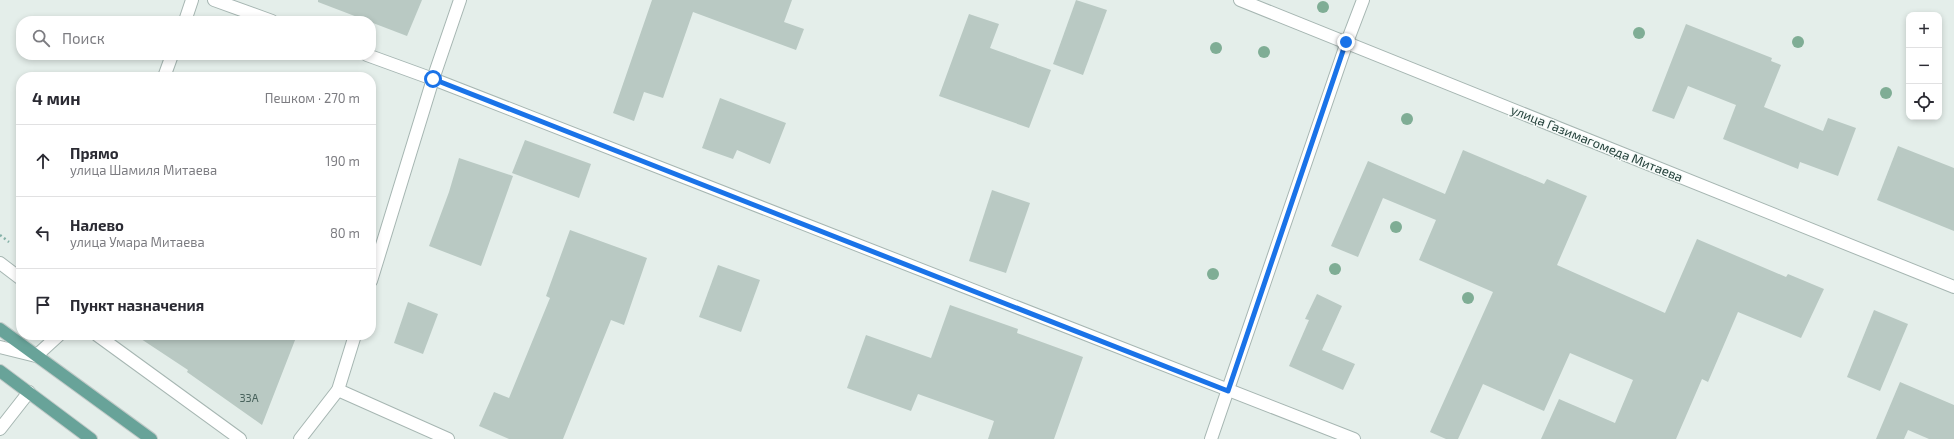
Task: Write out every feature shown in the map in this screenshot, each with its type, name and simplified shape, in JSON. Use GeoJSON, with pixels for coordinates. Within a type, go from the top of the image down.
{"type":"FeatureCollection","features":[{"type":"Feature","properties":{"kind":"main road"},"geometry":{"type":"LineString","coordinates":[[0,329],[151,439]]}},
{"type":"Feature","properties":{"kind":"main road"},"geometry":{"type":"LineString","coordinates":[[0,370],[91,439]]}},
{"type":"Feature","properties":{"kind":"street"},"geometry":{"type":"LineString","coordinates":[[186,16],[192,0]]}},
{"type":"Feature","properties":{"kind":"street"},"geometry":{"type":"LineString","coordinates":[[214,0],[258,16]]}},
{"type":"Feature","properties":{"kind":"street"},"geometry":{"type":"LineString","coordinates":[[376,265],[433,79],[460,0]]}},
{"type":"Feature","properties":{"kind":"street","name":"улица Газимагомеда Митаева"},"geometry":{"type":"LineString","coordinates":[[1240,0],[1954,287]]}},
{"type":"Feature","properties":{"kind":"street"},"geometry":{"type":"LineString","coordinates":[[1211,439],[1346,42],[1364,0]]}},
{"type":"Feature","properties":{"kind":"street"},"geometry":{"type":"LineString","coordinates":[[376,58],[433,79],[1354,439]]}},
{"type":"Feature","properties":{"kind":"street"},"geometry":{"type":"LineString","coordinates":[[166,72],[170,60]]}},
{"type":"Feature","properties":{"kind":"street"},"geometry":{"type":"LineString","coordinates":[[0,263],[16,275]]}},
{"type":"Feature","properties":{"kind":"street"},"geometry":{"type":"LineString","coordinates":[[0,347],[36,356],[54,340]]}},
{"type":"Feature","properties":{"kind":"street"},"geometry":{"type":"LineString","coordinates":[[104,340],[240,439]]}},
{"type":"Feature","properties":{"kind":"street"},"geometry":{"type":"LineString","coordinates":[[300,439],[338,390],[353,340]]}},
{"type":"Feature","properties":{"kind":"street"},"geometry":{"type":"LineString","coordinates":[[338,390],[448,439]]}},
{"type":"Feature","properties":{"kind":"street"},"geometry":{"type":"LineString","coordinates":[[0,429],[29,392]]}},
{"type":"Feature","properties":{"kind":"building"},"geometry":{"type":"Polygon","coordinates":[[[318,0],[422,0],[407,36],[376,24],[376,16],[355,16],[318,2],[318,0]]]}},
{"type":"Feature","properties":{"kind":"building"},"geometry":{"type":"Polygon","coordinates":[[[652,0],[792,0],[784,22],[804,29],[796,50],[693,12],[663,98],[644,92],[634,121],[613,113],[652,0]]]}},
{"type":"Feature","properties":{"kind":"building"},"geometry":{"type":"Polygon","coordinates":[[[1076,0],[1107,10],[1083,75],[1053,64],[1076,0]]]}},
{"type":"Feature","properties":{"kind":"building"},"geometry":{"type":"Polygon","coordinates":[[[969,14],[999,24],[990,48],[1051,70],[1029,128],[939,96],[969,14]]]}},
{"type":"Feature","properties":{"kind":"building"},"geometry":{"type":"Polygon","coordinates":[[[1686,24],[1772,58],[1771,61],[1781,65],[1764,107],[1823,131],[1828,118],[1856,128],[1838,176],[1800,162],[1798,169],[1723,139],[1736,105],[1688,86],[1674,119],[1652,111],[1686,24]]]}},
{"type":"Feature","properties":{"kind":"building"},"geometry":{"type":"Polygon","coordinates":[[[720,98],[786,123],[770,164],[737,150],[733,159],[702,148],[720,98]]]}},
{"type":"Feature","properties":{"kind":"building"},"geometry":{"type":"Polygon","coordinates":[[[525,140],[591,164],[579,198],[512,173],[525,140]]]}},
{"type":"Feature","properties":{"kind":"building"},"geometry":{"type":"Polygon","coordinates":[[[1898,146],[1954,168],[1954,231],[1877,200],[1898,146]]]}},
{"type":"Feature","properties":{"kind":"building"},"geometry":{"type":"Polygon","coordinates":[[[1463,150],[1544,184],[1547,179],[1587,196],[1557,265],[1665,313],[1697,239],[1786,277],[1788,274],[1824,289],[1801,338],[1738,312],[1708,382],[1702,379],[1676,439],[1541,439],[1559,399],[1615,423],[1633,380],[1570,353],[1544,411],[1483,384],[1458,439],[1446,439],[1430,432],[1493,292],[1419,260],[1436,220],[1383,198],[1358,257],[1331,246],[1368,161],[1445,194],[1463,150]]]}},
{"type":"Feature","properties":{"kind":"building"},"geometry":{"type":"Polygon","coordinates":[[[459,158],[513,176],[481,266],[429,246],[449,192],[459,158]]]}},
{"type":"Feature","properties":{"kind":"building"},"geometry":{"type":"Polygon","coordinates":[[[992,190],[1030,203],[1006,273],[969,261],[992,190]]]}},
{"type":"Feature","properties":{"kind":"building"},"geometry":{"type":"Polygon","coordinates":[[[570,230],[647,258],[624,325],[611,320],[563,439],[509,439],[479,426],[494,392],[509,398],[550,298],[546,296],[570,230]]]}},
{"type":"Feature","properties":{"kind":"building"},"geometry":{"type":"Polygon","coordinates":[[[718,265],[760,280],[741,332],[699,317],[718,265]]]}},
{"type":"Feature","properties":{"kind":"building"},"geometry":{"type":"Polygon","coordinates":[[[1317,294],[1342,306],[1322,350],[1355,364],[1343,390],[1289,366],[1309,320],[1305,319],[1317,294]]]}},
{"type":"Feature","properties":{"kind":"building"},"geometry":{"type":"Polygon","coordinates":[[[408,302],[438,314],[423,354],[394,343],[408,302]]]}},
{"type":"Feature","properties":{"kind":"building"},"geometry":{"type":"Polygon","coordinates":[[[950,305],[1018,329],[1017,333],[1083,357],[1054,439],[988,439],[994,421],[918,394],[911,411],[847,388],[866,335],[931,358],[950,305]]]}},
{"type":"Feature","properties":{"kind":"building"},"geometry":{"type":"Polygon","coordinates":[[[1874,310],[1908,324],[1880,391],[1847,377],[1874,310]]]}},
{"type":"Feature","properties":{"kind":"building"},"geometry":{"type":"Polygon","coordinates":[[[143,340],[295,340],[262,425],[187,372],[188,370],[143,340]]]}},
{"type":"Feature","properties":{"kind":"building"},"geometry":{"type":"Polygon","coordinates":[[[1900,382],[1954,405],[1954,439],[1929,439],[1908,430],[1904,439],[1876,439],[1900,382]]]}},
{"type":"Feature","properties":{"kind":"route"},"geometry":{"type":"LineString","coordinates":[[433,79],[1228,391],[1346,42]]}}]}
